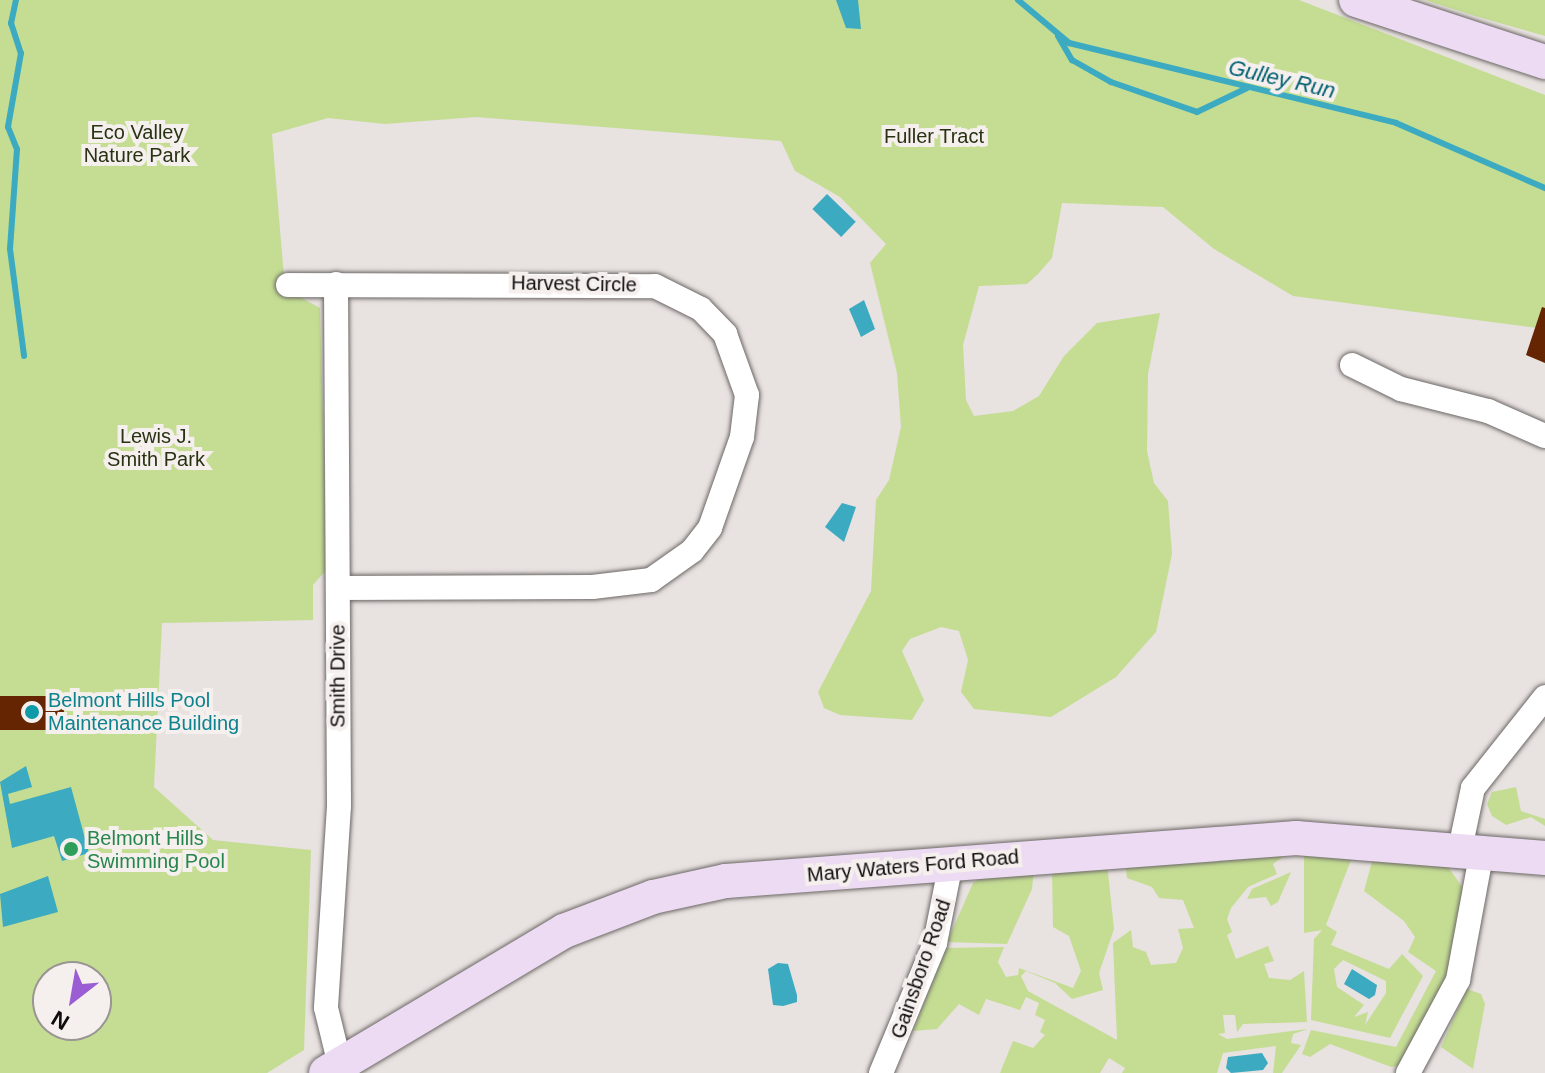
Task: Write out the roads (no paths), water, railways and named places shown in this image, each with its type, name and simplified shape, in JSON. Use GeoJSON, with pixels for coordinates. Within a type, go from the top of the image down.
{"type":"FeatureCollection","features":[{"type":"Feature","properties":{"kind":"street"},"geometry":{"type":"LineString","coordinates":[[1356,0],[1545,62]]}},
{"type":"Feature","properties":{"kind":"street","name":"Smith Drive"},"geometry":{"type":"LineString","coordinates":[[333,1069],[326,1008],[339,806],[336,284]]}},
{"type":"Feature","properties":{"kind":"street","name":"Harvest Circle"},"geometry":{"type":"LineString","coordinates":[[288,285],[655,286],[701,309],[725,334],[747,395],[742,437],[710,528],[678,564],[651,580],[592,587],[338,588]]}},
{"type":"Feature","properties":{"kind":"street"},"geometry":{"type":"LineString","coordinates":[[1352,365],[1401,389],[1488,411],[1545,436]]}},
{"type":"Feature","properties":{"kind":"street"},"geometry":{"type":"LineString","coordinates":[[1408,1073],[1458,980],[1471,850],[1473,788],[1545,697]]}},
{"type":"Feature","properties":{"kind":"street","name":"Mary Waters Ford Road"},"geometry":{"type":"LineString","coordinates":[[333,1069],[544,941],[629,905],[726,881],[1296,838],[1545,858]]}},
{"type":"Feature","properties":{"kind":"street","name":"Gainsboro Road"},"geometry":{"type":"LineString","coordinates":[[881,1073],[935,943],[951,863]]}},
{"type":"Feature","properties":{"kind":"water"},"geometry":{"type":"Polygon","coordinates":[[[836,0],[858,0],[861,29],[846,28],[836,0]]]}},
{"type":"Feature","properties":{"kind":"water"},"geometry":{"type":"Polygon","coordinates":[[[827,194],[856,222],[841,237],[812,209],[827,194]]]}},
{"type":"Feature","properties":{"kind":"water"},"geometry":{"type":"Polygon","coordinates":[[[864,300],[875,329],[861,337],[849,309],[864,300]]]}},
{"type":"Feature","properties":{"kind":"water"},"geometry":{"type":"Polygon","coordinates":[[[842,503],[856,507],[844,542],[825,527],[842,503]]]}},
{"type":"Feature","properties":{"kind":"water"},"geometry":{"type":"Polygon","coordinates":[[[26,766],[32,787],[8,794],[10,804],[71,787],[89,853],[62,861],[54,836],[12,848],[0,782],[26,766]]]}},
{"type":"Feature","properties":{"kind":"water"},"geometry":{"type":"Polygon","coordinates":[[[48,876],[58,912],[3,927],[0,894],[48,876]]]}},
{"type":"Feature","properties":{"kind":"water"},"geometry":{"type":"Polygon","coordinates":[[[778,963],[788,964],[797,1002],[773,1005],[768,969],[778,963]]]}},
{"type":"Feature","properties":{"kind":"water"},"geometry":{"type":"Polygon","coordinates":[[[1352,969],[1377,985],[1375,995],[1369,999],[1344,984],[1352,969]]]}},
{"type":"Feature","properties":{"kind":"water"},"geometry":{"type":"Polygon","coordinates":[[[1262,1053],[1268,1063],[1263,1070],[1231,1073],[1226,1068],[1228,1057],[1262,1053]]]}},
{"type":"Feature","properties":{"kind":"waterway"},"geometry":{"type":"LineString","coordinates":[[16,0],[11,23],[21,53],[8,127],[17,149],[10,249],[24,356]]}},
{"type":"Feature","properties":{"kind":"waterway","name":"Gulley Run"},"geometry":{"type":"LineString","coordinates":[[1018,0],[1069,43],[1396,123],[1545,188]]}},
{"type":"Feature","properties":{"kind":"waterway"},"geometry":{"type":"LineString","coordinates":[[1058,36],[1072,60],[1111,82],[1197,112],[1247,88]]}},
{"type":"Feature","properties":{"kind":"place","name":"Belmont Hills Pool Maintenance Building"},"geometry":{"type":"Point","coordinates":[32,712]}},
{"type":"Feature","properties":{"kind":"place","name":"Belmont Hills Swimming Pool"},"geometry":{"type":"Point","coordinates":[71,849]}},
{"type":"Feature","properties":{"kind":"park label","name":"Fuller Tract"},"geometry":{"type":"Point","coordinates":[934,136]}},
{"type":"Feature","properties":{"kind":"park label","name":"Eco Valley Nature Park"},"geometry":{"type":"Point","coordinates":[137,144]}},
{"type":"Feature","properties":{"kind":"park label","name":"Lewis J. Smith Park"},"geometry":{"type":"Point","coordinates":[156,448]}}]}
